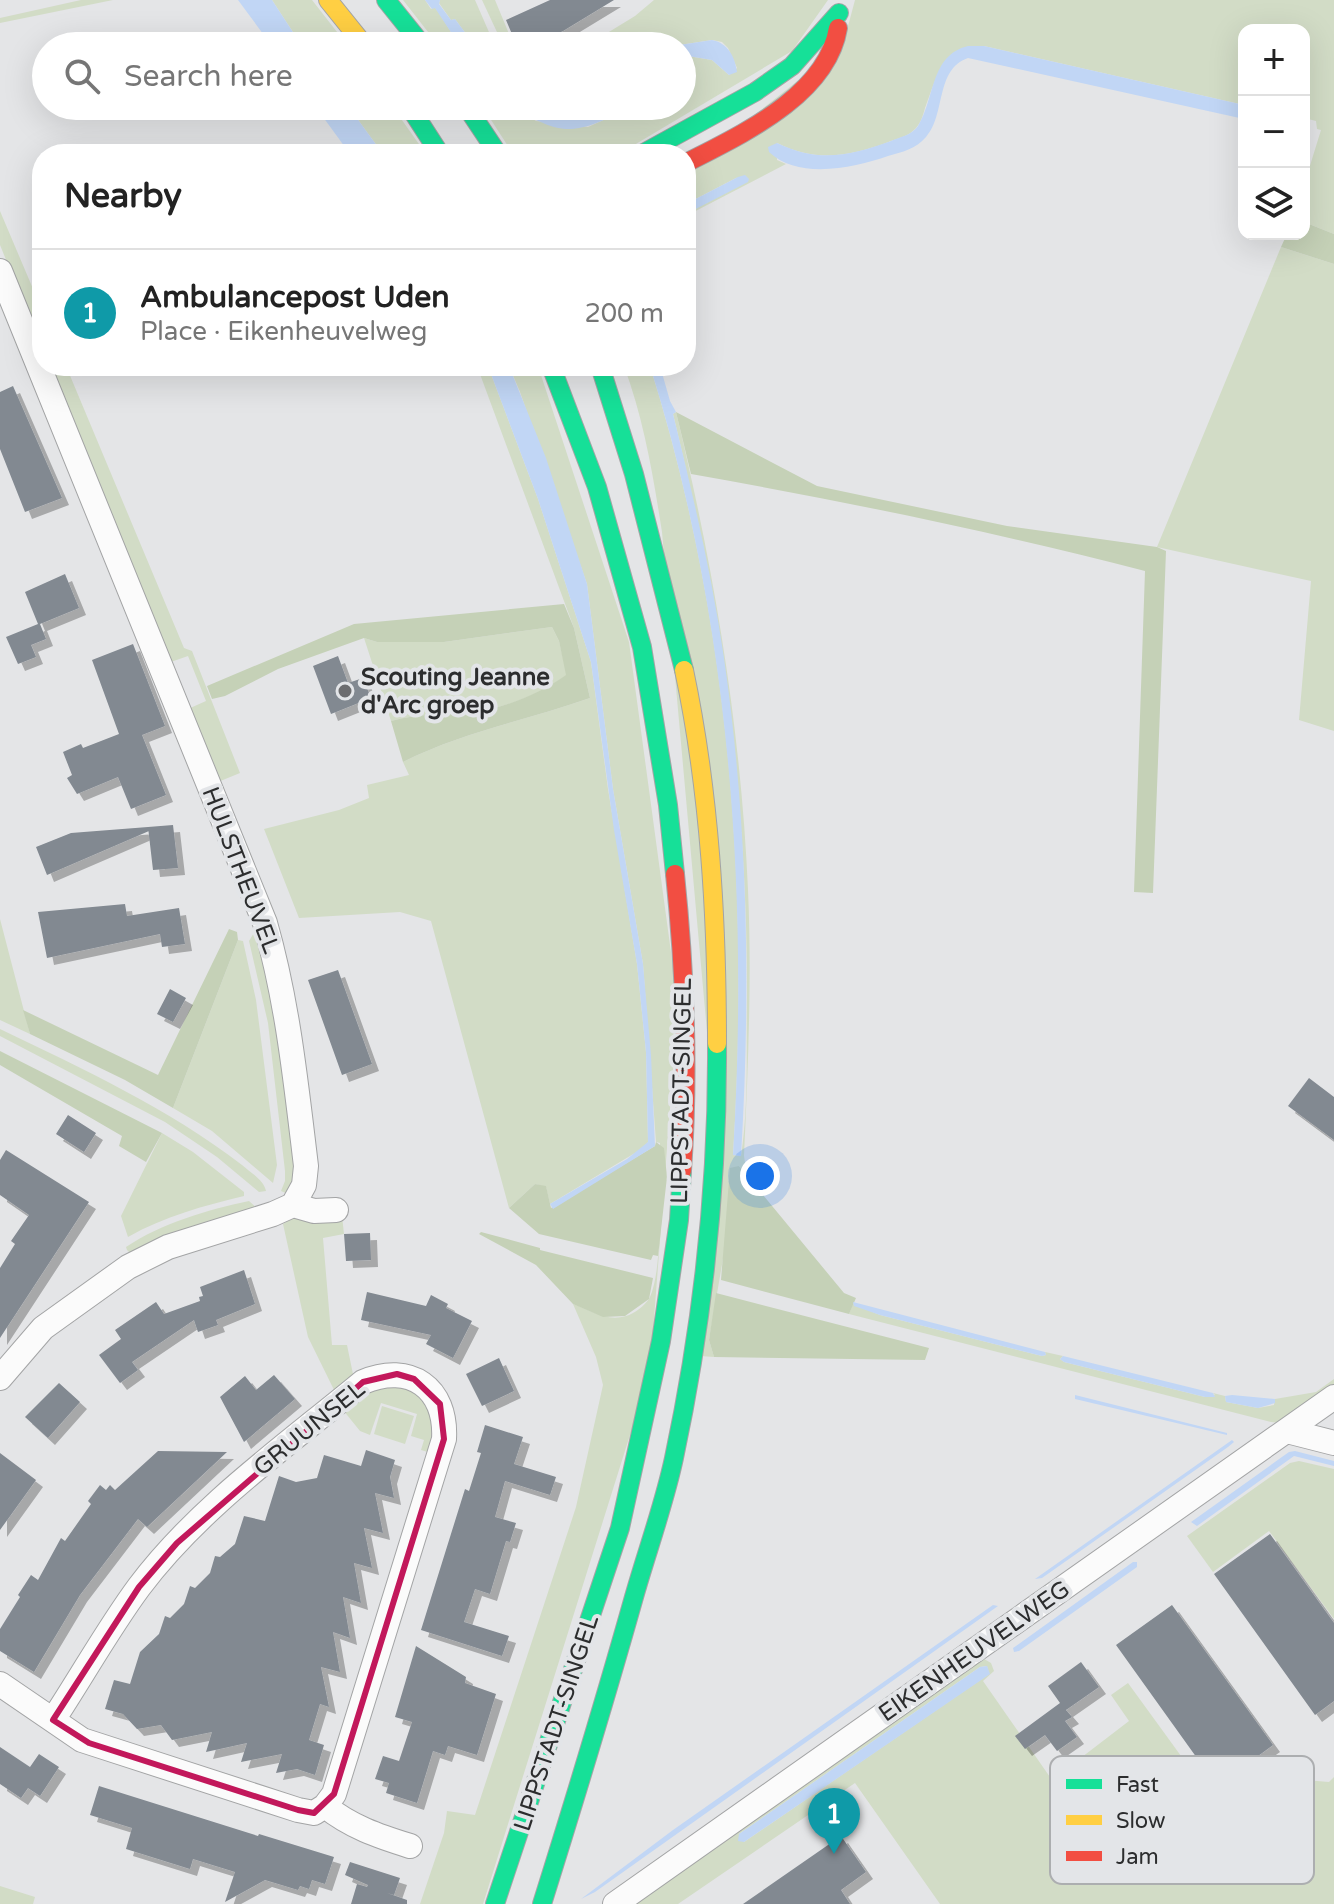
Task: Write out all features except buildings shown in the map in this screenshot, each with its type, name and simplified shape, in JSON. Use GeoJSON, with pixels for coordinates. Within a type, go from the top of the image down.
{"type":"FeatureCollection","features":[{"type":"Feature","properties":{"kind":"main road"},"geometry":{"type":"LineString","coordinates":[[328,0],[354,32]]}},
{"type":"Feature","properties":{"kind":"main road"},"geometry":{"type":"LineString","coordinates":[[386,0],[412,32]]}},
{"type":"Feature","properties":{"kind":"main road"},"geometry":{"type":"LineString","coordinates":[[660,144],[755,92],[792,66],[841,6]]}},
{"type":"Feature","properties":{"kind":"main road"},"geometry":{"type":"LineString","coordinates":[[696,158],[741,134],[795,98],[816,77],[837,39],[841,6]]}},
{"type":"Feature","properties":{"kind":"main road"},"geometry":{"type":"LineString","coordinates":[[418,120],[434,144]]}},
{"type":"Feature","properties":{"kind":"main road"},"geometry":{"type":"LineString","coordinates":[[475,120],[491,144]]}},
{"type":"Feature","properties":{"kind":"main road","name":"LIPPSTADT-SINGEL"},"geometry":{"type":"LineString","coordinates":[[495,1904],[620,1528],[661,1341],[679,1220],[685,1131],[682,941],[668,805],[642,647],[597,487],[555,376]]}},
{"type":"Feature","properties":{"kind":"main road","name":"LIPPSTADT-SINGEL"},"geometry":{"type":"LineString","coordinates":[[542,1904],[592,1747],[674,1459],[701,1304],[714,1144],[716,1020],[713,921],[692,711],[682,656],[643,507],[603,376]]}},
{"type":"Feature","properties":{"kind":"street","name":"HULSTHEUVEL"},"geometry":{"type":"LineString","coordinates":[[0,271],[32,350]]}},
{"type":"Feature","properties":{"kind":"street","name":"HULSTHEUVEL"},"geometry":{"type":"LineString","coordinates":[[43,376],[265,923],[280,975],[290,1031],[306,1166],[304,1185],[293,1205]]}},
{"type":"Feature","properties":{"kind":"street"},"geometry":{"type":"LineString","coordinates":[[0,1378],[43,1328],[128,1267],[168,1247],[293,1205],[314,1211],[336,1210]]}},
{"type":"Feature","properties":{"kind":"street","name":"GRUUNSEL"},"geometry":{"type":"LineString","coordinates":[[53,1720],[139,1587],[177,1543],[221,1501],[363,1382],[379,1375],[397,1374],[414,1379],[429,1389],[440,1404],[445,1421],[444,1439],[334,1794],[325,1806]]}},
{"type":"Feature","properties":{"kind":"street","name":"EIKENHEUVELWEG"},"geometry":{"type":"LineString","coordinates":[[615,1904],[1334,1397]]}},
{"type":"Feature","properties":{"kind":"street"},"geometry":{"type":"LineString","coordinates":[[1287,1431],[1334,1443]]}},
{"type":"Feature","properties":{"kind":"street"},"geometry":{"type":"LineString","coordinates":[[0,1684],[89,1743],[298,1810],[314,1813],[325,1806],[344,1822],[369,1834],[410,1846]]}},
{"type":"Feature","properties":{"kind":"highlighted area"},"geometry":{"type":"Polygon","coordinates":[[[397,1374],[414,1379],[440,1404],[444,1439],[334,1794],[314,1813],[298,1810],[89,1743],[53,1720],[139,1587],[177,1543],[363,1382],[397,1374]]]}},
{"type":"Feature","properties":{"kind":"green space"},"geometry":{"type":"Polygon","coordinates":[[[81,0],[113,0],[0,23],[0,18],[81,0]]]}},
{"type":"Feature","properties":{"kind":"green space"},"geometry":{"type":"Polygon","coordinates":[[[272,0],[312,0],[337,32],[293,32],[272,0]]]}},
{"type":"Feature","properties":{"kind":"green space"},"geometry":{"type":"Polygon","coordinates":[[[403,0],[425,0],[431,9],[435,7],[451,32],[428,32],[403,0]]]}},
{"type":"Feature","properties":{"kind":"green space"},"geometry":{"type":"Polygon","coordinates":[[[440,0],[475,0],[489,32],[465,32],[439,3],[440,0]]]}},
{"type":"Feature","properties":{"kind":"green space"},"geometry":{"type":"Polygon","coordinates":[[[482,0],[495,0],[508,32],[497,32],[482,0]]]}},
{"type":"Feature","properties":{"kind":"green space"},"geometry":{"type":"Polygon","coordinates":[[[654,0],[828,0],[792,51],[696,108],[696,57],[712,60],[729,75],[737,68],[728,48],[722,42],[712,40],[696,42],[696,32],[609,32],[654,0]]]}},
{"type":"Feature","properties":{"kind":"green space"},"geometry":{"type":"Polygon","coordinates":[[[855,0],[1334,0],[1334,234],[1310,224],[1310,166],[1321,130],[1317,129],[1316,121],[1310,120],[1310,24],[1238,24],[1238,104],[984,46],[970,47],[950,57],[944,65],[920,123],[908,134],[858,152],[831,155],[805,153],[777,143],[777,160],[786,164],[696,211],[738,177],[696,199],[696,161],[843,45],[855,0]]]}},
{"type":"Feature","properties":{"kind":"green space"},"geometry":{"type":"Polygon","coordinates":[[[358,120],[402,120],[419,144],[376,144],[358,120]]]}},
{"type":"Feature","properties":{"kind":"green space"},"geometry":{"type":"Polygon","coordinates":[[[491,120],[534,120],[588,127],[603,120],[676,120],[636,144],[507,144],[491,120]]]}},
{"type":"Feature","properties":{"kind":"green space"},"geometry":{"type":"Polygon","coordinates":[[[0,211],[32,286],[32,323],[0,245],[0,211]]]}},
{"type":"Feature","properties":{"kind":"green space"},"geometry":{"type":"Polygon","coordinates":[[[1310,224],[1334,234],[1334,264],[1281,247],[1284,240],[1310,240],[1310,224]]]}},
{"type":"Feature","properties":{"kind":"green space"},"geometry":{"type":"Polygon","coordinates":[[[1281,247],[1334,264],[1334,731],[1299,720],[1311,581],[1157,547],[1281,247]]]}},
{"type":"Feature","properties":{"kind":"green space"},"geometry":{"type":"Polygon","coordinates":[[[53,376],[70,376],[184,648],[192,651],[240,773],[218,782],[188,709],[206,701],[188,656],[168,663],[53,376]]]}},
{"type":"Feature","properties":{"kind":"green space"},"geometry":{"type":"Polygon","coordinates":[[[481,376],[492,376],[538,499],[591,662],[637,964],[646,1052],[648,1142],[645,1147],[550,1204],[546,1187],[535,1184],[509,1208],[431,921],[400,912],[299,918],[264,829],[339,810],[369,798],[367,785],[409,775],[403,762],[425,752],[472,734],[590,698],[574,628],[481,376]]]}},
{"type":"Feature","properties":{"kind":"green space"},"geometry":{"type":"Polygon","coordinates":[[[513,376],[541,376],[629,642],[678,1004],[650,1371],[483,1904],[420,1904],[444,1833],[447,1811],[475,1815],[576,1507],[603,1385],[596,1357],[573,1304],[612,1318],[636,1311],[650,1297],[659,1244],[660,1143],[656,1142],[643,964],[613,789],[587,584],[513,376]]]}},
{"type":"Feature","properties":{"kind":"green space"},"geometry":{"type":"Polygon","coordinates":[[[628,376],[653,376],[677,462],[699,559],[716,657],[728,756],[735,856],[738,1055],[733,1155],[741,1156],[746,1097],[747,998],[746,923],[736,776],[717,631],[705,559],[673,414],[676,412],[714,590],[739,769],[749,923],[749,1023],[744,1156],[747,1176],[739,1166],[709,1340],[714,1357],[700,1356],[719,1165],[662,532],[628,376]]]}},
{"type":"Feature","properties":{"kind":"green space"},"geometry":{"type":"Polygon","coordinates":[[[676,412],[817,486],[1007,526],[1157,547],[1166,551],[1153,893],[1134,892],[1145,571],[919,518],[691,474],[676,412]]]}},
{"type":"Feature","properties":{"kind":"green space"},"geometry":{"type":"Polygon","coordinates":[[[564,604],[574,628],[590,698],[472,734],[403,762],[391,721],[472,712],[509,704],[566,675],[559,641],[552,627],[444,642],[377,642],[364,638],[278,669],[225,696],[212,699],[207,686],[354,624],[564,604]]]}},
{"type":"Feature","properties":{"kind":"green space"},"geometry":{"type":"Polygon","coordinates":[[[552,627],[559,641],[567,675],[557,682],[498,707],[391,721],[364,638],[377,642],[444,642],[552,627]]]}},
{"type":"Feature","properties":{"kind":"green space"},"geometry":{"type":"Polygon","coordinates":[[[0,919],[30,1034],[0,1020],[0,919]]]}},
{"type":"Feature","properties":{"kind":"green space"},"geometry":{"type":"Polygon","coordinates":[[[229,929],[237,932],[238,940],[173,1108],[125,1080],[30,1034],[23,1010],[158,1075],[229,929]]]}},
{"type":"Feature","properties":{"kind":"green space"},"geometry":{"type":"Polygon","coordinates":[[[255,931],[272,981],[296,1170],[288,1194],[281,1191],[285,1171],[268,1023],[249,941],[255,931]]]}},
{"type":"Feature","properties":{"kind":"green space"},"geometry":{"type":"Polygon","coordinates":[[[238,940],[243,941],[256,1000],[277,1165],[273,1183],[212,1131],[173,1108],[238,940]]]}},
{"type":"Feature","properties":{"kind":"green space"},"geometry":{"type":"Polygon","coordinates":[[[0,1029],[185,1125],[253,1174],[263,1183],[266,1191],[259,1192],[217,1157],[165,1122],[0,1036],[0,1029]]]}},
{"type":"Feature","properties":{"kind":"green space"},"geometry":{"type":"Polygon","coordinates":[[[0,1051],[162,1133],[146,1162],[119,1146],[122,1136],[0,1065],[0,1051]]]}},
{"type":"Feature","properties":{"kind":"green space"},"geometry":{"type":"Polygon","coordinates":[[[162,1133],[193,1152],[244,1192],[244,1196],[170,1217],[128,1237],[121,1216],[162,1133]]]}},
{"type":"Feature","properties":{"kind":"green space"},"geometry":{"type":"Polygon","coordinates":[[[656,1142],[664,1148],[667,1177],[658,1256],[653,1255],[651,1260],[539,1234],[509,1208],[535,1184],[546,1186],[551,1208],[655,1146],[656,1142]]]}},
{"type":"Feature","properties":{"kind":"green space"},"geometry":{"type":"Polygon","coordinates":[[[739,1166],[844,1293],[856,1298],[849,1314],[721,1280],[730,1168],[739,1166]]]}},
{"type":"Feature","properties":{"kind":"green space"},"geometry":{"type":"Polygon","coordinates":[[[249,1201],[259,1210],[131,1254],[127,1250],[126,1247],[170,1224],[249,1201]]]}},
{"type":"Feature","properties":{"kind":"green space"},"geometry":{"type":"Polygon","coordinates":[[[296,1216],[342,1216],[344,1234],[323,1238],[332,1345],[347,1345],[354,1379],[336,1394],[308,1337],[283,1224],[296,1216]]]}},
{"type":"Feature","properties":{"kind":"green space"},"geometry":{"type":"Polygon","coordinates":[[[481,1232],[653,1278],[649,1299],[625,1316],[603,1317],[573,1304],[536,1265],[479,1234],[481,1232]]]}},
{"type":"Feature","properties":{"kind":"green space"},"geometry":{"type":"Polygon","coordinates":[[[716,1293],[929,1348],[925,1360],[714,1357],[709,1340],[716,1293]]]}},
{"type":"Feature","properties":{"kind":"green space"},"geometry":{"type":"Polygon","coordinates":[[[853,1304],[880,1315],[1042,1356],[1046,1355],[1045,1352],[1063,1356],[1060,1359],[1064,1362],[1205,1397],[1215,1395],[1213,1393],[1225,1396],[1226,1402],[1258,1408],[1274,1405],[1275,1399],[1316,1392],[1334,1379],[1334,1388],[1280,1423],[1271,1422],[849,1314],[853,1304]]]}},
{"type":"Feature","properties":{"kind":"green space"},"geometry":{"type":"Polygon","coordinates":[[[408,1385],[435,1414],[431,1453],[421,1450],[424,1440],[411,1436],[417,1414],[381,1403],[370,1435],[360,1431],[343,1410],[372,1386],[408,1385]]]}},
{"type":"Feature","properties":{"kind":"green space"},"geometry":{"type":"Polygon","coordinates":[[[382,1406],[414,1416],[405,1444],[374,1434],[382,1406]]]}},
{"type":"Feature","properties":{"kind":"green space"},"geometry":{"type":"Polygon","coordinates":[[[1299,1461],[1334,1469],[1334,1619],[1269,1531],[1213,1572],[1187,1536],[1290,1463],[1299,1461]]]}},
{"type":"Feature","properties":{"kind":"green space"},"geometry":{"type":"Polygon","coordinates":[[[979,1656],[991,1663],[994,1671],[983,1681],[1050,1777],[1050,1884],[1314,1884],[1314,1781],[1329,1782],[1334,1777],[1334,1904],[940,1904],[855,1783],[678,1904],[626,1904],[979,1656]],[[987,1666],[980,1667],[739,1834],[744,1842],[989,1674],[987,1666]]]}},
{"type":"Feature","properties":{"kind":"green space"},"geometry":{"type":"Polygon","coordinates":[[[1128,1683],[1181,1756],[1083,1756],[1129,1721],[1111,1695],[1128,1683]]]}},
{"type":"Feature","properties":{"kind":"green space"},"geometry":{"type":"Polygon","coordinates":[[[0,1886],[35,1897],[33,1904],[0,1904],[0,1886]]]}},
{"type":"Feature","properties":{"kind":"water"},"geometry":{"type":"Polygon","coordinates":[[[238,0],[272,0],[293,32],[262,32],[238,0]]]}},
{"type":"Feature","properties":{"kind":"water"},"geometry":{"type":"Polygon","coordinates":[[[425,0],[440,0],[439,4],[451,20],[455,19],[465,32],[451,32],[435,8],[432,9],[425,0]]]}},
{"type":"Feature","properties":{"kind":"water"},"geometry":{"type":"Polygon","coordinates":[[[712,40],[722,44],[730,52],[737,72],[729,75],[712,60],[696,57],[696,42],[712,40]]]}},
{"type":"Feature","properties":{"kind":"water"},"geometry":{"type":"Polygon","coordinates":[[[968,46],[984,46],[1238,104],[1238,118],[968,58],[950,72],[932,128],[922,141],[908,150],[859,164],[827,169],[795,166],[769,152],[768,147],[777,143],[806,153],[834,155],[876,146],[909,134],[918,126],[940,68],[956,51],[968,46]]]}},
{"type":"Feature","properties":{"kind":"water"},"geometry":{"type":"Polygon","coordinates":[[[325,120],[358,120],[376,144],[343,144],[325,120]]]}},
{"type":"Feature","properties":{"kind":"water"},"geometry":{"type":"Polygon","coordinates":[[[537,120],[603,120],[573,129],[537,120]]]}},
{"type":"Feature","properties":{"kind":"water"},"geometry":{"type":"Polygon","coordinates":[[[745,175],[748,182],[696,209],[696,199],[745,175]]]}},
{"type":"Feature","properties":{"kind":"water"},"geometry":{"type":"Polygon","coordinates":[[[492,376],[513,376],[546,458],[587,584],[613,789],[643,964],[651,1055],[655,1146],[553,1209],[550,1204],[627,1159],[648,1142],[646,1052],[637,964],[614,830],[591,662],[538,499],[492,376]]]}},
{"type":"Feature","properties":{"kind":"water"},"geometry":{"type":"Polygon","coordinates":[[[653,376],[663,376],[676,412],[673,414],[714,597],[732,720],[745,907],[746,1031],[741,1156],[733,1155],[738,956],[728,757],[716,658],[699,559],[677,462],[653,376]]]}},
{"type":"Feature","properties":{"kind":"water"},"geometry":{"type":"Polygon","coordinates":[[[853,1302],[1045,1352],[1046,1355],[880,1315],[854,1306],[853,1302]]]}},
{"type":"Feature","properties":{"kind":"water"},"geometry":{"type":"Polygon","coordinates":[[[1063,1356],[1213,1393],[1215,1397],[1064,1362],[1060,1359],[1063,1356]]]}},
{"type":"Feature","properties":{"kind":"water"},"geometry":{"type":"Polygon","coordinates":[[[1075,1395],[1227,1433],[1227,1435],[1075,1399],[1075,1395]]]}},
{"type":"Feature","properties":{"kind":"water"},"geometry":{"type":"Polygon","coordinates":[[[1225,1396],[1275,1399],[1275,1403],[1258,1408],[1226,1402],[1225,1396]]]}},
{"type":"Feature","properties":{"kind":"water"},"geometry":{"type":"Polygon","coordinates":[[[1232,1440],[1234,1442],[1228,1447],[1042,1578],[1035,1579],[1232,1440]]]}},
{"type":"Feature","properties":{"kind":"water"},"geometry":{"type":"Polygon","coordinates":[[[1289,1452],[1334,1461],[1334,1466],[1294,1456],[1197,1526],[1191,1522],[1289,1452]]]}},
{"type":"Feature","properties":{"kind":"water"},"geometry":{"type":"Polygon","coordinates":[[[1137,1562],[1137,1567],[1014,1652],[1013,1648],[1137,1562]]]}},
{"type":"Feature","properties":{"kind":"water"},"geometry":{"type":"Polygon","coordinates":[[[993,1605],[998,1606],[581,1899],[673,1830],[993,1605]]]}},
{"type":"Feature","properties":{"kind":"water"},"geometry":{"type":"Polygon","coordinates":[[[987,1666],[990,1674],[744,1842],[738,1841],[739,1834],[980,1667],[987,1666]]]}},
{"type":"Feature","properties":{"kind":"traffic: fast"},"geometry":{"type":"LineString","coordinates":[[386,0],[412,32]]}},
{"type":"Feature","properties":{"kind":"traffic: fast"},"geometry":{"type":"LineString","coordinates":[[660,144],[755,92],[792,66],[839,13]]}},
{"type":"Feature","properties":{"kind":"traffic: fast"},"geometry":{"type":"LineString","coordinates":[[418,120],[434,144]]}},
{"type":"Feature","properties":{"kind":"traffic: fast"},"geometry":{"type":"LineString","coordinates":[[475,120],[491,144]]}},
{"type":"Feature","properties":{"kind":"traffic: fast"},"geometry":{"type":"LineString","coordinates":[[555,376],[597,487],[642,647],[668,805],[675,874]]}},
{"type":"Feature","properties":{"kind":"traffic: fast"},"geometry":{"type":"LineString","coordinates":[[603,376],[634,474],[684,670]]}},
{"type":"Feature","properties":{"kind":"traffic: fast"},"geometry":{"type":"LineString","coordinates":[[542,1904],[674,1458],[693,1355],[707,1252],[715,1148],[717,1044]]}},
{"type":"Feature","properties":{"kind":"traffic: fast"},"geometry":{"type":"LineString","coordinates":[[495,1904],[620,1528],[661,1341],[679,1220],[682,1171]]}},
{"type":"Feature","properties":{"kind":"traffic: slow"},"geometry":{"type":"LineString","coordinates":[[328,0],[354,32]]}},
{"type":"Feature","properties":{"kind":"traffic: slow"},"geometry":{"type":"LineString","coordinates":[[684,670],[706,810],[716,951],[717,1044]]}},
{"type":"Feature","properties":{"kind":"traffic: jam"},"geometry":{"type":"LineString","coordinates":[[696,158],[755,126],[799,93],[817,74],[831,52],[838,28]]}},
{"type":"Feature","properties":{"kind":"traffic: jam"},"geometry":{"type":"LineString","coordinates":[[675,874],[685,1022],[682,1171]]}},
{"type":"Feature","properties":{"kind":"place","name":"Scouting Jeanne d'Arc groep"},"geometry":{"type":"Point","coordinates":[345,691]}},
{"type":"Feature","properties":{"kind":"place","name":"Ambulancepost Uden"},"geometry":{"type":"Point","coordinates":[834,1854]}}]}
